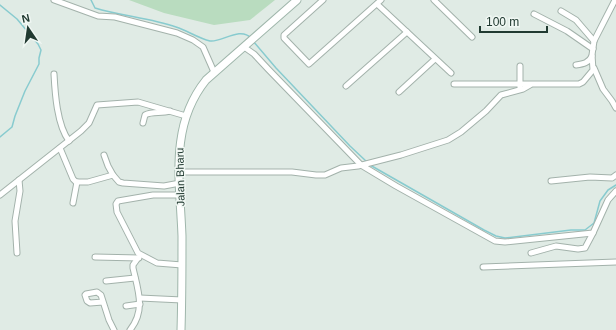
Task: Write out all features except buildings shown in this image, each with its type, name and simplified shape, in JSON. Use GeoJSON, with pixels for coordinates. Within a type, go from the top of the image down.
{"type":"FeatureCollection","features":[{"type":"Feature","properties":{"kind":"main road","name":"Jalan Bharu"},"geometry":{"type":"LineString","coordinates":[[181,330],[182,265],[181,195],[179,172],[180,142],[186,116],[197,91],[214,72],[247,45],[297,0]]}},
{"type":"Feature","properties":{"kind":"street"},"geometry":{"type":"LineString","coordinates":[[54,0],[98,16],[116,17],[177,33],[193,40],[202,47],[214,72]]}},
{"type":"Feature","properties":{"kind":"street"},"geometry":{"type":"LineString","coordinates":[[323,0],[284,35],[284,38],[309,64],[379,2],[407,32],[450,73]]}},
{"type":"Feature","properties":{"kind":"street"},"geometry":{"type":"LineString","coordinates":[[434,0],[472,36]]}},
{"type":"Feature","properties":{"kind":"street"},"geometry":{"type":"LineString","coordinates":[[615,0],[594,41],[592,55],[594,68],[603,89],[616,108]]}},
{"type":"Feature","properties":{"kind":"street"},"geometry":{"type":"LineString","coordinates":[[561,10],[576,20],[594,41]]}},
{"type":"Feature","properties":{"kind":"street"},"geometry":{"type":"LineString","coordinates":[[534,14],[567,31],[593,48]]}},
{"type":"Feature","properties":{"kind":"street"},"geometry":{"type":"LineString","coordinates":[[346,86],[407,32]]}},
{"type":"Feature","properties":{"kind":"street"},"geometry":{"type":"LineString","coordinates":[[247,45],[268,69],[366,164],[402,190],[495,241],[505,242],[593,233]]}},
{"type":"Feature","properties":{"kind":"street"},"geometry":{"type":"LineString","coordinates":[[576,65],[589,61],[592,55]]}},
{"type":"Feature","properties":{"kind":"street"},"geometry":{"type":"LineString","coordinates":[[399,92],[435,59]]}},
{"type":"Feature","properties":{"kind":"street"},"geometry":{"type":"LineString","coordinates":[[520,66],[520,86]]}},
{"type":"Feature","properties":{"kind":"street"},"geometry":{"type":"LineString","coordinates":[[454,84],[520,86],[579,84],[586,79],[594,68]]}},
{"type":"Feature","properties":{"kind":"street"},"geometry":{"type":"LineString","coordinates":[[54,74],[56,102],[63,131],[69,141]]}},
{"type":"Feature","properties":{"kind":"street"},"geometry":{"type":"LineString","coordinates":[[179,172],[292,172],[321,175],[341,168],[366,164],[423,149],[448,140],[476,120],[501,95],[520,86]]}},
{"type":"Feature","properties":{"kind":"street"},"geometry":{"type":"LineString","coordinates":[[0,195],[87,125],[96,106],[99,104],[133,102],[186,116]]}},
{"type":"Feature","properties":{"kind":"street"},"geometry":{"type":"LineString","coordinates":[[143,122],[145,115],[149,113],[171,111]]}},
{"type":"Feature","properties":{"kind":"street"},"geometry":{"type":"LineString","coordinates":[[60,148],[73,179],[77,182],[88,182],[113,175]]}},
{"type":"Feature","properties":{"kind":"street"},"geometry":{"type":"LineString","coordinates":[[104,155],[106,163],[113,175],[123,184],[164,186],[180,183]]}},
{"type":"Feature","properties":{"kind":"street"},"geometry":{"type":"LineString","coordinates":[[551,181],[590,176],[612,178],[616,175]]}},
{"type":"Feature","properties":{"kind":"street"},"geometry":{"type":"LineString","coordinates":[[17,253],[15,221],[20,191],[19,180]]}},
{"type":"Feature","properties":{"kind":"street"},"geometry":{"type":"LineString","coordinates":[[73,204],[77,182]]}},
{"type":"Feature","properties":{"kind":"street"},"geometry":{"type":"LineString","coordinates":[[531,253],[556,246],[578,249],[585,248],[608,200],[616,191]]}},
{"type":"Feature","properties":{"kind":"street"},"geometry":{"type":"LineString","coordinates":[[181,195],[153,195],[117,202],[118,212],[136,251],[161,264],[182,265]]}},
{"type":"Feature","properties":{"kind":"street"},"geometry":{"type":"LineString","coordinates":[[96,257],[138,258],[144,256]]}},
{"type":"Feature","properties":{"kind":"street"},"geometry":{"type":"LineString","coordinates":[[130,330],[136,321],[140,304],[133,265],[138,258]]}},
{"type":"Feature","properties":{"kind":"street"},"geometry":{"type":"LineString","coordinates":[[483,267],[616,262]]}},
{"type":"Feature","properties":{"kind":"street"},"geometry":{"type":"LineString","coordinates":[[106,281],[135,278]]}},
{"type":"Feature","properties":{"kind":"street"},"geometry":{"type":"LineString","coordinates":[[140,298],[182,300]]}},
{"type":"Feature","properties":{"kind":"street"},"geometry":{"type":"LineString","coordinates":[[102,302],[114,330]]}},
{"type":"Feature","properties":{"kind":"street"},"geometry":{"type":"LineString","coordinates":[[126,306],[140,304]]}},
{"type":"Feature","properties":{"kind":"green space"},"geometry":{"type":"Polygon","coordinates":[[[129,0],[275,0],[250,20],[214,25],[164,13],[129,0]]]}},
{"type":"Feature","properties":{"kind":"waterway"},"geometry":{"type":"LineString","coordinates":[[91,0],[95,8],[166,24],[210,41],[236,34],[247,35],[251,38]]}},
{"type":"Feature","properties":{"kind":"waterway"},"geometry":{"type":"LineString","coordinates":[[0,5],[17,19],[38,44],[41,50],[39,64],[25,91],[12,127],[0,137]]}},
{"type":"Feature","properties":{"kind":"waterway"},"geometry":{"type":"LineString","coordinates":[[253,41],[276,68],[367,162]]}},
{"type":"Feature","properties":{"kind":"waterway"},"geometry":{"type":"LineString","coordinates":[[370,165],[484,230],[496,236],[505,238],[571,230],[585,230],[594,223],[600,201],[608,190],[616,185]]}}]}
